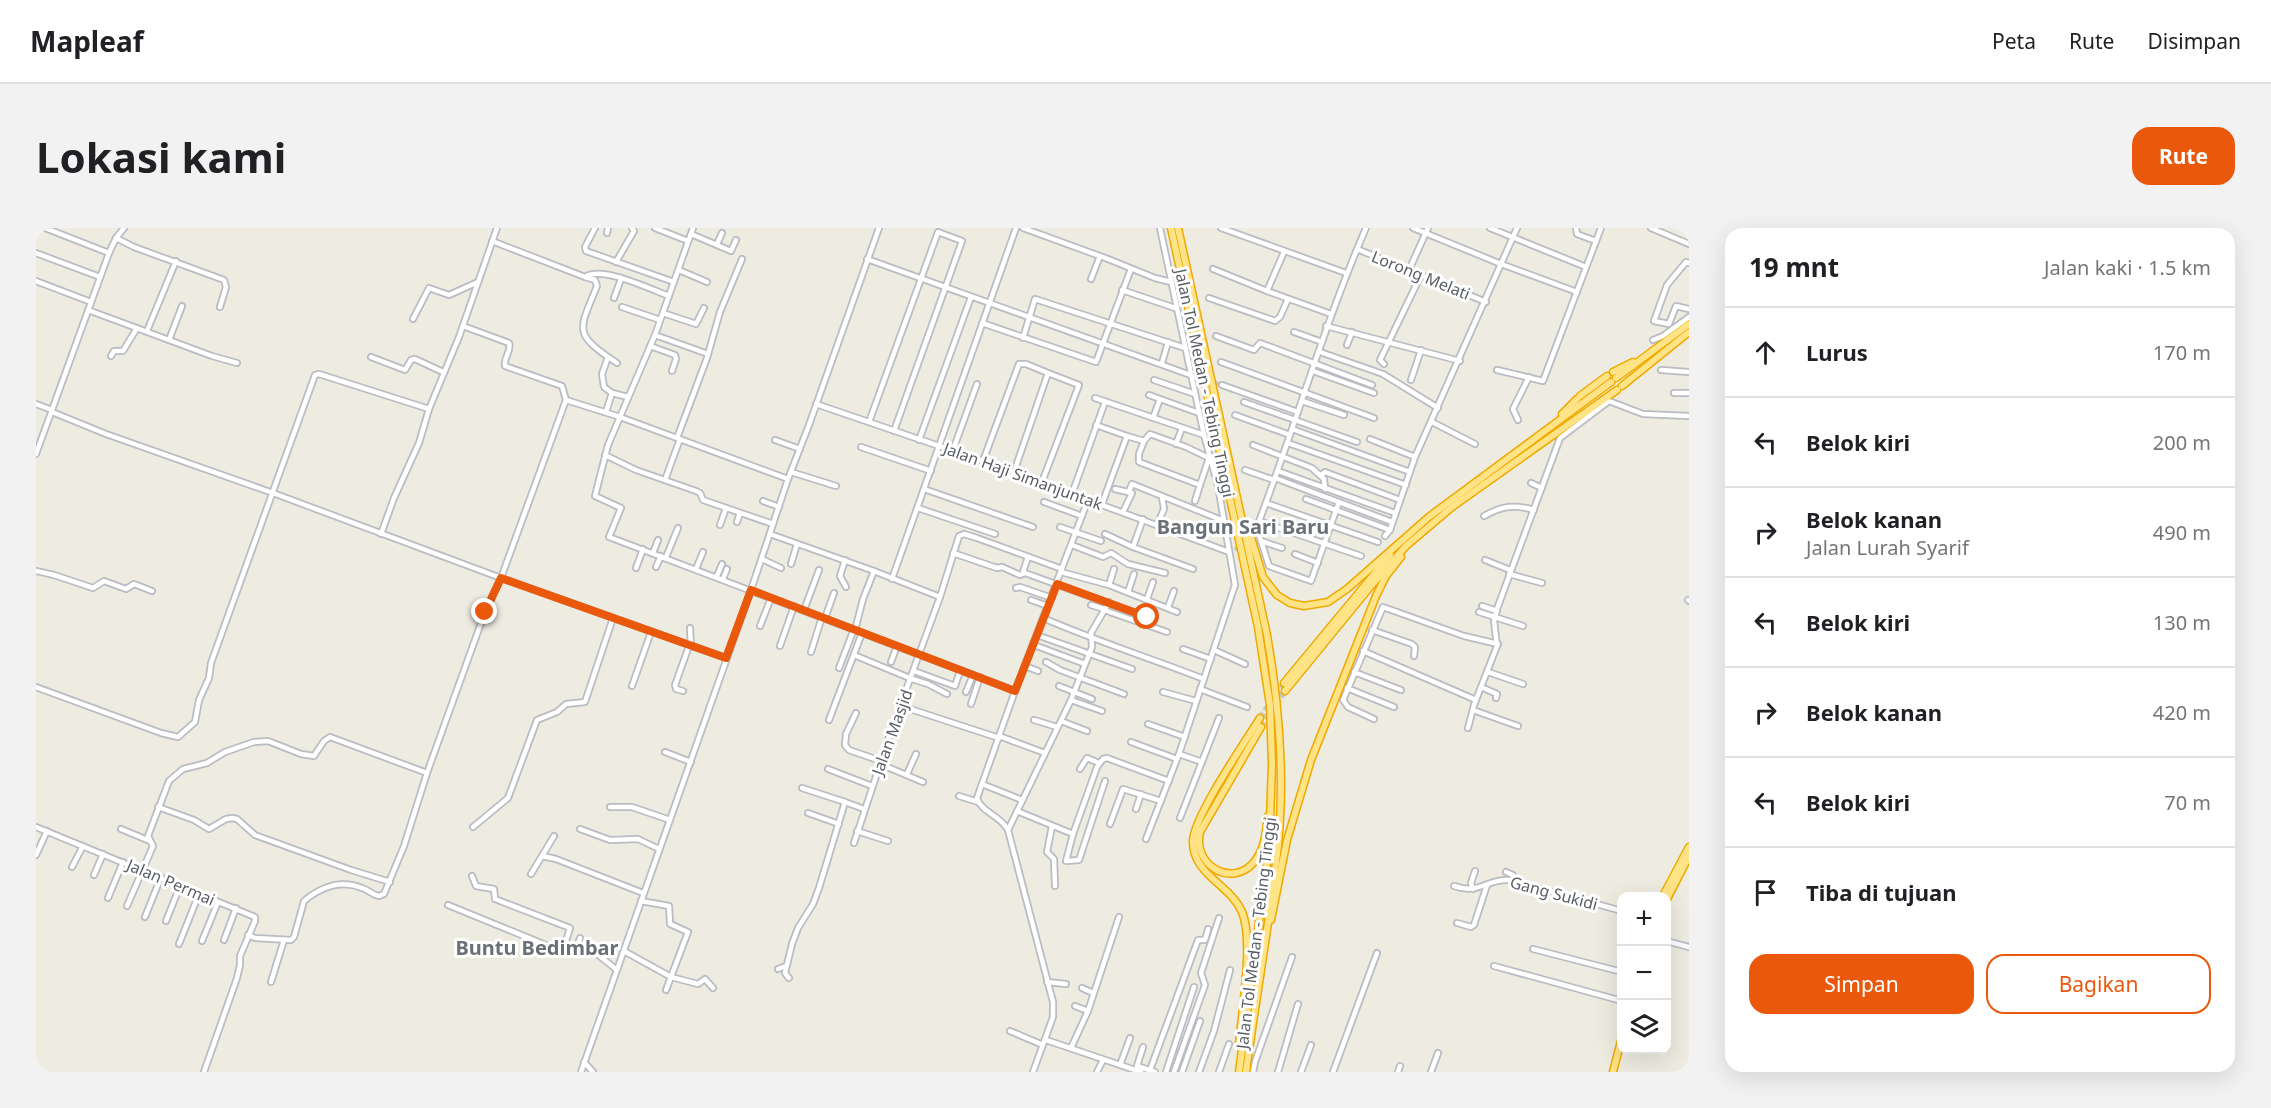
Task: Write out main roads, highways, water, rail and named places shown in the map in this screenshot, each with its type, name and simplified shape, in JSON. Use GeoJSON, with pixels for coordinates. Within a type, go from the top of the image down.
{"type":"FeatureCollection","features":[{"type":"Feature","properties":{"kind":"highway","name":"Jalan Tol Medan - Tebing Tinggi"},"geometry":{"type":"LineString","coordinates":[[1171,228],[1258,627],[1270,705],[1272,765],[1269,847],[1239,1072]]}},
{"type":"Feature","properties":{"kind":"highway","name":"Jalan Tol Medan - Tebing Tinggi"},"geometry":{"type":"LineString","coordinates":[[1178,228],[1239,502],[1267,635],[1274,682],[1280,779],[1278,844],[1264,948]]}},
{"type":"Feature","properties":{"kind":"highway"},"geometry":{"type":"LineString","coordinates":[[1547,429],[1579,397],[1655,351],[1689,324]]}},
{"type":"Feature","properties":{"kind":"highway"},"geometry":{"type":"LineString","coordinates":[[1285,691],[1380,575],[1416,538],[1452,507],[1619,388],[1689,332]]}},
{"type":"Feature","properties":{"kind":"highway"},"geometry":{"type":"LineString","coordinates":[[1680,339],[1689,337]]}},
{"type":"Feature","properties":{"kind":"highway"},"geometry":{"type":"LineString","coordinates":[[1239,502],[1266,584],[1277,596],[1297,605],[1317,605],[1334,598],[1430,516],[1547,429],[1612,377]]}},
{"type":"Feature","properties":{"kind":"highway"},"geometry":{"type":"LineString","coordinates":[[1246,1072],[1264,948],[1294,815],[1320,734],[1376,596],[1393,566],[1416,538]]}},
{"type":"Feature","properties":{"kind":"highway"},"geometry":{"type":"LineString","coordinates":[[1284,683],[1401,543]]}},
{"type":"Feature","properties":{"kind":"highway"},"geometry":{"type":"LineString","coordinates":[[1239,1072],[1238,1050],[1247,943],[1245,925],[1235,900],[1197,860],[1193,849],[1193,836],[1201,815],[1260,718]]}},
{"type":"Feature","properties":{"kind":"highway"},"geometry":{"type":"LineString","coordinates":[[1261,727],[1200,832],[1199,850],[1211,867],[1221,871],[1239,872],[1250,866],[1259,855],[1268,816],[1272,765]]}},
{"type":"Feature","properties":{"kind":"highway"},"geometry":{"type":"LineString","coordinates":[[1666,892],[1689,847]]}},
{"type":"Feature","properties":{"kind":"highway"},"geometry":{"type":"LineString","coordinates":[[1670,892],[1689,856]]}},
{"type":"Feature","properties":{"kind":"highway"},"geometry":{"type":"LineString","coordinates":[[1615,1072],[1619,1054]]}},
{"type":"Feature","properties":{"kind":"highway"},"geometry":{"type":"LineString","coordinates":[[1615,1072],[1621,1054]]}},
{"type":"Feature","properties":{"kind":"tunnel"},"geometry":{"type":"LineString","coordinates":[[1196,377],[1222,385]]}},
{"type":"Feature","properties":{"kind":"tunnel"},"geometry":{"type":"LineString","coordinates":[[1235,550],[1242,544]]}},
{"type":"Feature","properties":{"kind":"tunnel"},"geometry":{"type":"LineString","coordinates":[[1260,718],[1284,683]]}},
{"type":"Feature","properties":{"kind":"tunnel"},"geometry":{"type":"LineString","coordinates":[[1261,727],[1285,691]]}},
{"type":"Feature","properties":{"kind":"district","name":"Bangun Sari Baru"},"geometry":{"type":"Point","coordinates":[1243,526]}},
{"type":"Feature","properties":{"kind":"district","name":"Buntu Bedimbar"},"geometry":{"type":"Point","coordinates":[537,947]}}]}
